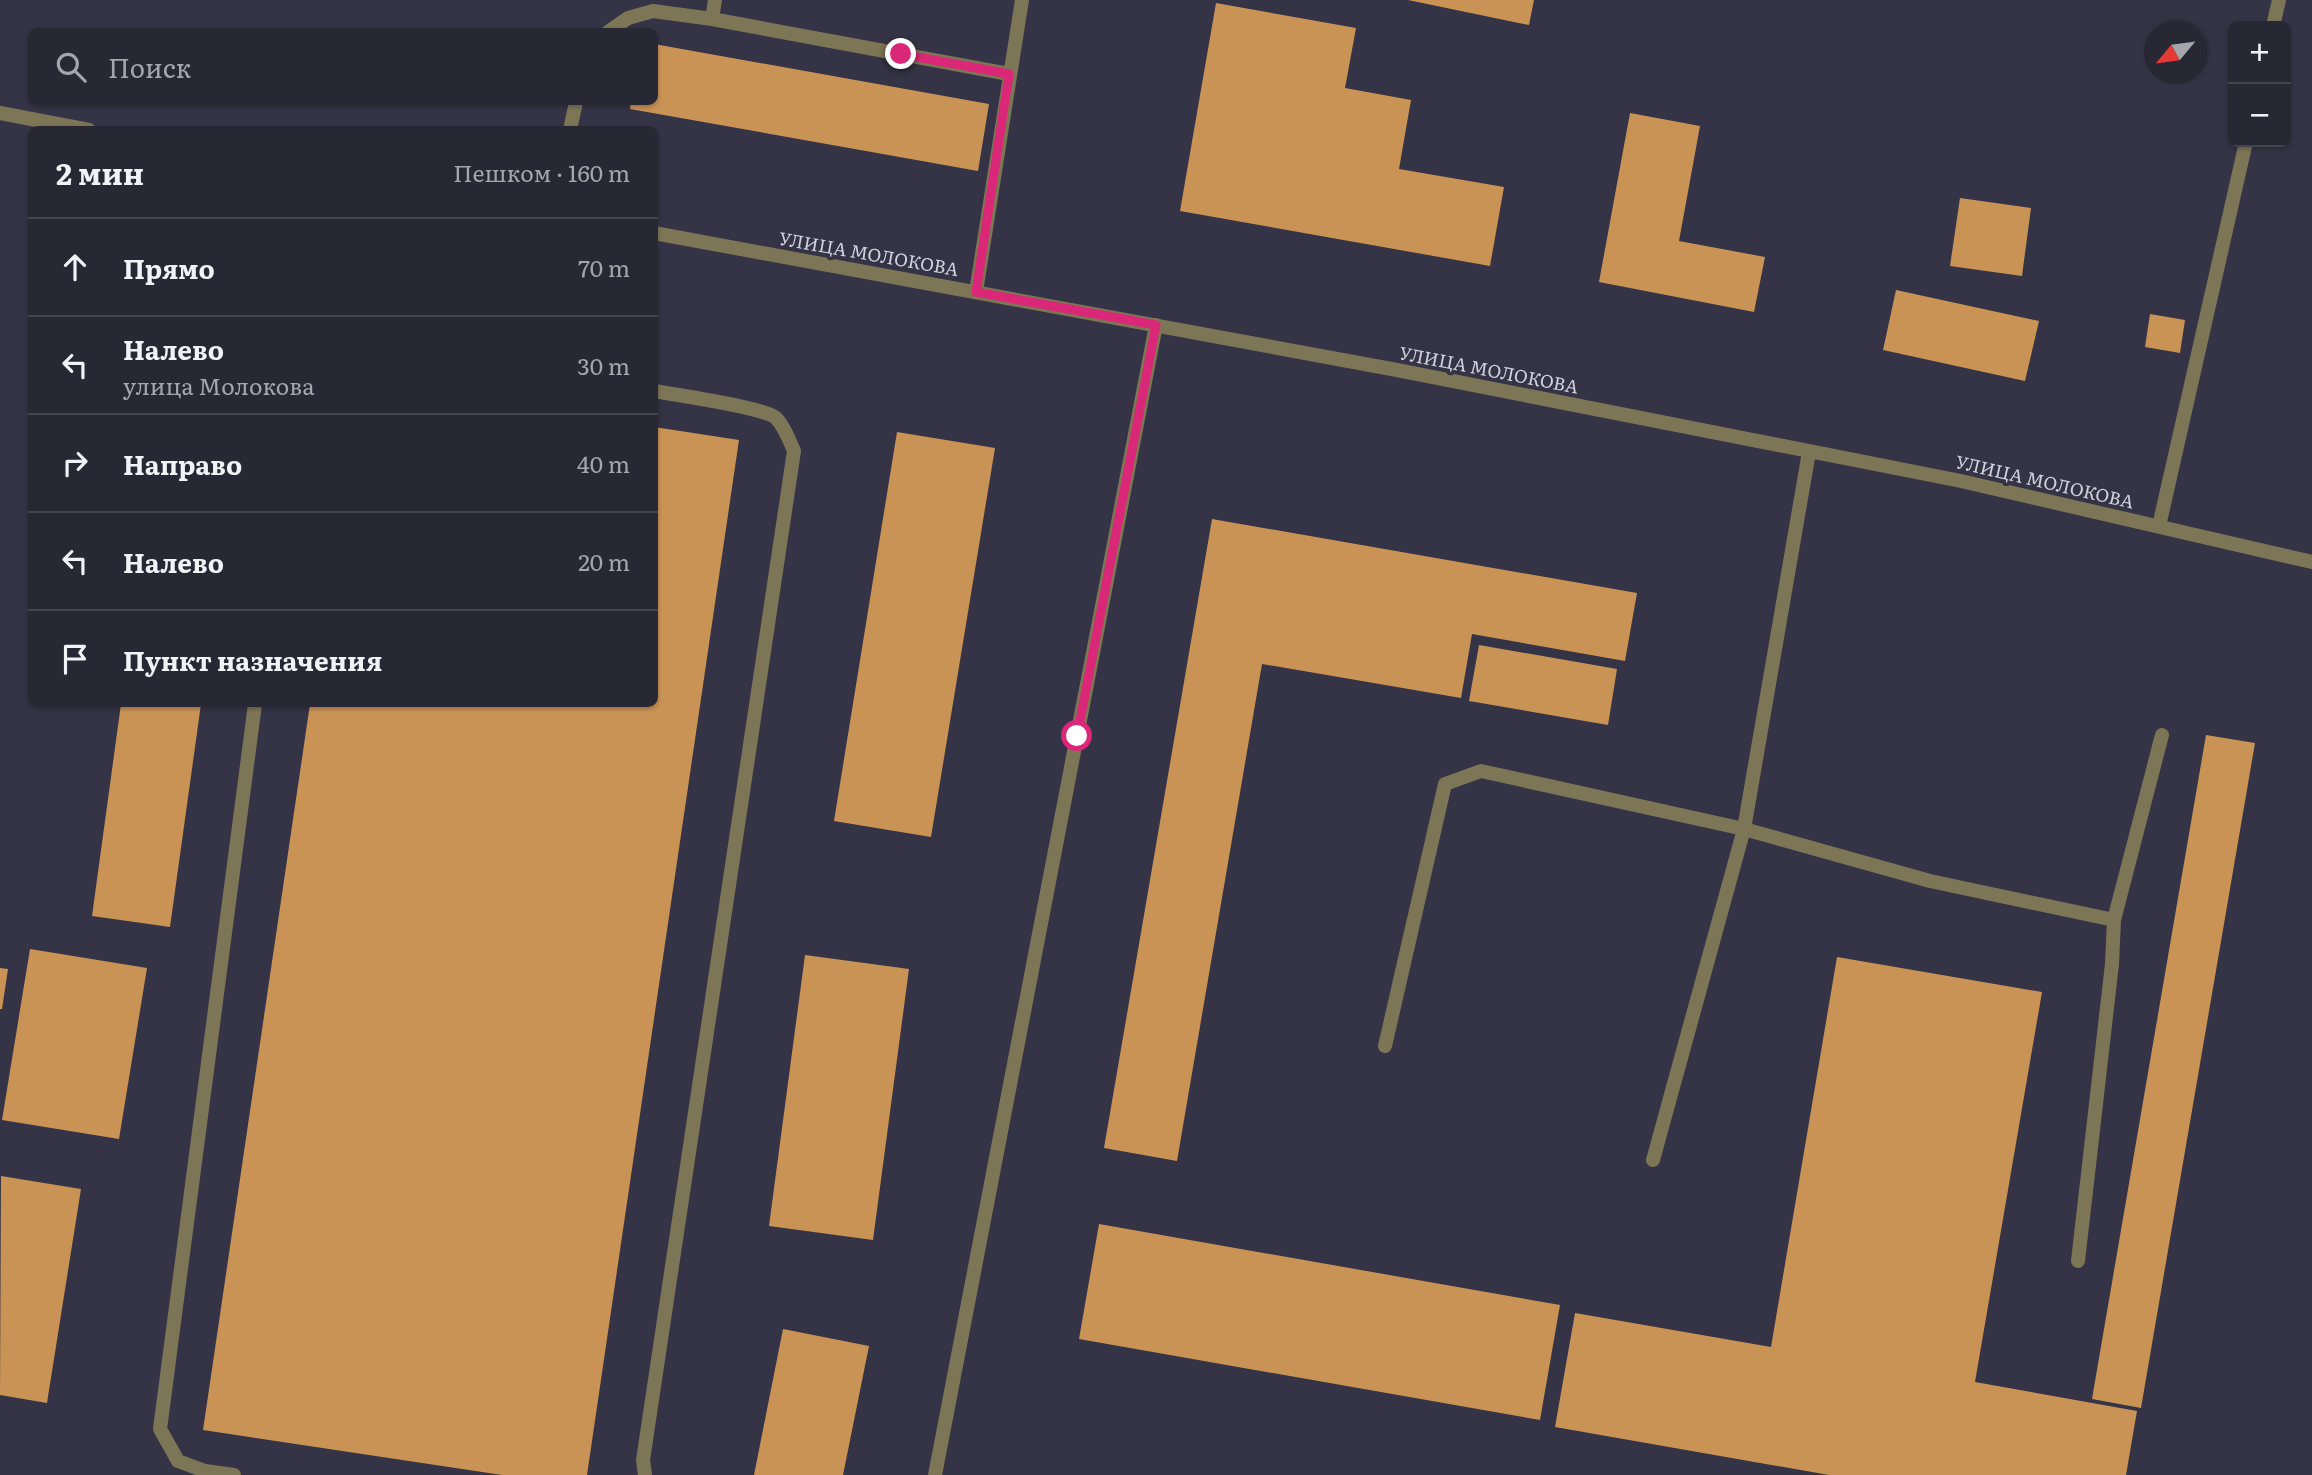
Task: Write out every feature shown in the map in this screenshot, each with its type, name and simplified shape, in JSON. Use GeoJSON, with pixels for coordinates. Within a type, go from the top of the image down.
{"type":"FeatureCollection","features":[{"type":"Feature","properties":{"kind":"street"},"geometry":{"type":"LineString","coordinates":[[712,19],[715,0]]}},
{"type":"Feature","properties":{"kind":"street"},"geometry":{"type":"LineString","coordinates":[[976,292],[1022,0]]}},
{"type":"Feature","properties":{"kind":"street"},"geometry":{"type":"LineString","coordinates":[[2274,21],[2278,0]]}},
{"type":"Feature","properties":{"kind":"street"},"geometry":{"type":"LineString","coordinates":[[614,28],[628,19],[653,10],[1009,74]]}},
{"type":"Feature","properties":{"kind":"street"},"geometry":{"type":"LineString","coordinates":[[570,126],[575,105]]}},
{"type":"Feature","properties":{"kind":"street"},"geometry":{"type":"LineString","coordinates":[[0,113],[68,126]]}},
{"type":"Feature","properties":{"kind":"street"},"geometry":{"type":"LineString","coordinates":[[2159,526],[2245,147]]}},
{"type":"Feature","properties":{"kind":"street","name":"УЛИЦА МОЛОКОВА"},"geometry":{"type":"LineString","coordinates":[[658,234],[1397,370],[1961,481],[2312,562]]}},
{"type":"Feature","properties":{"kind":"street"},"geometry":{"type":"LineString","coordinates":[[935,1475],[1156,325]]}},
{"type":"Feature","properties":{"kind":"street"},"geometry":{"type":"LineString","coordinates":[[645,1475],[643,1460],[794,451],[775,416],[727,403],[658,392]]}},
{"type":"Feature","properties":{"kind":"street"},"geometry":{"type":"LineString","coordinates":[[1653,1160],[1744,829],[1809,452]]}},
{"type":"Feature","properties":{"kind":"street"},"geometry":{"type":"LineString","coordinates":[[234,1475],[205,1471],[178,1461],[160,1429],[255,707]]}},
{"type":"Feature","properties":{"kind":"street"},"geometry":{"type":"LineString","coordinates":[[2078,1261],[2112,964],[2114,920],[2162,735]]}},
{"type":"Feature","properties":{"kind":"street"},"geometry":{"type":"LineString","coordinates":[[1385,1046],[1445,784],[1481,771],[1744,829],[1930,881],[2114,920]]}},
{"type":"Feature","properties":{"kind":"building"},"geometry":{"type":"Polygon","coordinates":[[[1408,0],[1534,0],[1529,25],[1408,0]]]}},
{"type":"Feature","properties":{"kind":"building"},"geometry":{"type":"Polygon","coordinates":[[[1216,3],[1356,28],[1345,88],[1411,100],[1399,169],[1504,187],[1490,266],[1180,211],[1216,3]]]}},
{"type":"Feature","properties":{"kind":"building"},"geometry":{"type":"Polygon","coordinates":[[[658,45],[989,104],[978,171],[630,109],[631,105],[658,105],[658,45]]]}},
{"type":"Feature","properties":{"kind":"building"},"geometry":{"type":"Polygon","coordinates":[[[1630,113],[1700,126],[1679,241],[1765,257],[1754,312],[1599,282],[1630,113]]]}},
{"type":"Feature","properties":{"kind":"building"},"geometry":{"type":"Polygon","coordinates":[[[1960,198],[2031,208],[2022,276],[1950,266],[1960,198]]]}},
{"type":"Feature","properties":{"kind":"building"},"geometry":{"type":"Polygon","coordinates":[[[1896,290],[2039,321],[2025,381],[1883,350],[1896,290]]]}},
{"type":"Feature","properties":{"kind":"building"},"geometry":{"type":"Polygon","coordinates":[[[2150,314],[2185,320],[2180,353],[2145,347],[2150,314]]]}},
{"type":"Feature","properties":{"kind":"building"},"geometry":{"type":"Polygon","coordinates":[[[658,428],[739,440],[587,1475],[502,1475],[203,1430],[310,707],[658,707],[658,428]]]}},
{"type":"Feature","properties":{"kind":"building"},"geometry":{"type":"Polygon","coordinates":[[[897,432],[995,448],[931,837],[834,821],[897,432]]]}},
{"type":"Feature","properties":{"kind":"building"},"geometry":{"type":"Polygon","coordinates":[[[1212,519],[1637,593],[1625,661],[1472,634],[1461,698],[1262,664],[1177,1161],[1104,1148],[1212,519]]]}},
{"type":"Feature","properties":{"kind":"building"},"geometry":{"type":"Polygon","coordinates":[[[1479,645],[1617,669],[1608,725],[1469,701],[1479,645]]]}},
{"type":"Feature","properties":{"kind":"building"},"geometry":{"type":"Polygon","coordinates":[[[121,707],[201,707],[170,927],[92,916],[121,707]]]}},
{"type":"Feature","properties":{"kind":"building"},"geometry":{"type":"Polygon","coordinates":[[[2206,735],[2255,743],[2141,1408],[2092,1399],[2206,735]]]}},
{"type":"Feature","properties":{"kind":"building"},"geometry":{"type":"Polygon","coordinates":[[[30,949],[147,968],[119,1139],[2,1120],[30,949]]]}},
{"type":"Feature","properties":{"kind":"building"},"geometry":{"type":"Polygon","coordinates":[[[805,955],[909,969],[873,1240],[769,1226],[805,955]]]}},
{"type":"Feature","properties":{"kind":"building"},"geometry":{"type":"Polygon","coordinates":[[[1837,957],[2042,992],[1975,1382],[2137,1411],[2126,1475],[1829,1475],[1555,1427],[1575,1313],[1771,1347],[1837,957]]]}},
{"type":"Feature","properties":{"kind":"building"},"geometry":{"type":"Polygon","coordinates":[[[0,968],[8,969],[2,1009],[0,1009],[0,968]]]}},
{"type":"Feature","properties":{"kind":"building"},"geometry":{"type":"Polygon","coordinates":[[[1,1176],[81,1189],[47,1403],[0,1395],[1,1176]]]}},
{"type":"Feature","properties":{"kind":"building"},"geometry":{"type":"Polygon","coordinates":[[[1099,1224],[1560,1305],[1540,1420],[1079,1339],[1099,1224]]]}},
{"type":"Feature","properties":{"kind":"building"},"geometry":{"type":"Polygon","coordinates":[[[783,1329],[869,1346],[843,1475],[754,1475],[783,1329]]]}},
{"type":"Feature","properties":{"kind":"route"},"geometry":{"type":"LineString","coordinates":[[901,54],[1009,74],[976,292],[1156,325],[1077,736]]}}]}
